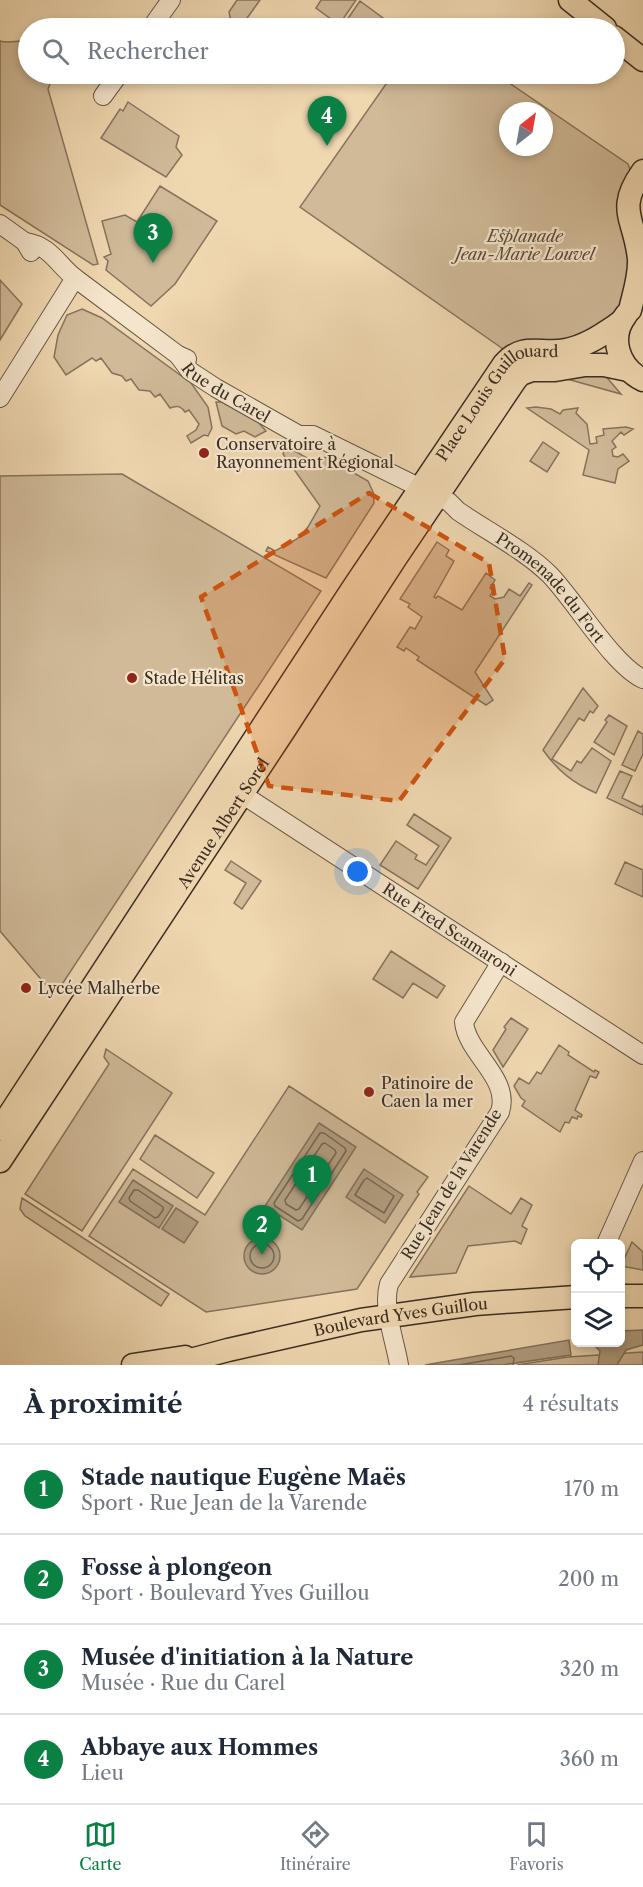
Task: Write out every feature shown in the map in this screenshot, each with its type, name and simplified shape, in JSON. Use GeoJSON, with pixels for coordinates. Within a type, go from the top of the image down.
{"type":"FeatureCollection","features":[{"type":"Feature","properties":{"kind":"main road"},"geometry":{"type":"LineString","coordinates":[[570,0],[592,18]]}},
{"type":"Feature","properties":{"kind":"main road"},"geometry":{"type":"LineString","coordinates":[[625,45],[643,60]]}},
{"type":"Feature","properties":{"kind":"main road"},"geometry":{"type":"LineString","coordinates":[[636,375],[620,358],[617,337],[631,311],[639,260],[628,207],[628,194],[643,171]]}},
{"type":"Feature","properties":{"kind":"main road","name":"Place Louis Guillouard"},"geometry":{"type":"LineString","coordinates":[[436,496],[483,394],[510,357],[522,351],[554,351],[577,347],[596,339],[631,311]]}},
{"type":"Feature","properties":{"kind":"main road","name":"Place Louis Guillouard"},"geometry":{"type":"LineString","coordinates":[[436,496],[501,399],[521,374],[532,370],[555,370],[594,365],[636,375]]}},
{"type":"Feature","properties":{"kind":"main road","name":"Avenue Albert Sorel"},"geometry":{"type":"LineString","coordinates":[[0,1161],[44,1078],[234,789],[353,588],[436,496]]}},
{"type":"Feature","properties":{"kind":"main road","name":"Avenue Albert Sorel"},"geometry":{"type":"LineString","coordinates":[[0,1130],[44,1078]]}},
{"type":"Feature","properties":{"kind":"main road"},"geometry":{"type":"LineString","coordinates":[[625,1296],[643,1296]]}},
{"type":"Feature","properties":{"kind":"main road","name":"Boulevard Yves Guillou"},"geometry":{"type":"LineString","coordinates":[[172,1365],[361,1320],[475,1304],[571,1297]]}},
{"type":"Feature","properties":{"kind":"main road","name":"Boulevard Yves Guillou"},"geometry":{"type":"LineString","coordinates":[[133,1365],[228,1350]]}},
{"type":"Feature","properties":{"kind":"street"},"geometry":{"type":"LineString","coordinates":[[158,18],[171,0]]}},
{"type":"Feature","properties":{"kind":"street"},"geometry":{"type":"LineString","coordinates":[[103,96],[112,84]]}},
{"type":"Feature","properties":{"kind":"street","name":"Rue du Carel"},"geometry":{"type":"LineString","coordinates":[[0,224],[25,242],[28,250],[52,268],[70,274],[178,355],[190,372],[299,435],[313,435],[436,496]]}},
{"type":"Feature","properties":{"kind":"street"},"geometry":{"type":"LineString","coordinates":[[0,398],[70,274]]}},
{"type":"Feature","properties":{"kind":"street","name":"Promenade du Fort"},"geometry":{"type":"LineString","coordinates":[[436,496],[528,557],[548,573],[622,663],[643,679]]}},
{"type":"Feature","properties":{"kind":"street","name":"Rue Fred Scamaroni"},"geometry":{"type":"LineString","coordinates":[[234,789],[643,1055]]}},
{"type":"Feature","properties":{"kind":"street","name":"Rue Jean de la Varende"},"geometry":{"type":"LineString","coordinates":[[390,1316],[387,1291],[393,1276],[489,1128],[502,1104],[499,1087],[468,1037],[464,1022],[501,962]]}},
{"type":"Feature","properties":{"kind":"street"},"geometry":{"type":"LineString","coordinates":[[608,1239],[643,1161]]}},
{"type":"Feature","properties":{"kind":"street"},"geometry":{"type":"LineString","coordinates":[[390,1316],[399,1365]]}},
{"type":"Feature","properties":{"kind":"highlighted area"},"geometry":{"type":"Polygon","coordinates":[[[369,493],[489,563],[505,659],[399,801],[269,786],[201,597],[369,493]]]}},
{"type":"Feature","properties":{"kind":"green space"},"geometry":{"type":"Polygon","coordinates":[[[237,0],[260,0],[247,18],[230,18],[229,12],[237,0]]]}},
{"type":"Feature","properties":{"kind":"green space"},"geometry":{"type":"Polygon","coordinates":[[[321,0],[356,0],[344,18],[330,18],[316,8],[321,0]]]}},
{"type":"Feature","properties":{"kind":"green space"},"geometry":{"type":"Polygon","coordinates":[[[360,1],[383,18],[348,18],[360,1]]]}},
{"type":"Feature","properties":{"kind":"green space"},"geometry":{"type":"Polygon","coordinates":[[[0,41],[18,41],[18,84],[50,84],[48,89],[98,264],[93,265],[0,205],[0,41]]]}},
{"type":"Feature","properties":{"kind":"green space","name":"Esplanade Jean-Marie Louvel"},"geometry":{"type":"Polygon","coordinates":[[[386,84],[511,84],[537,102],[499,102],[499,156],[553,156],[553,113],[628,164],[633,178],[631,251],[623,300],[612,317],[581,338],[506,351],[300,207],[386,84]]]}},
{"type":"Feature","properties":{"kind":"green space"},"geometry":{"type":"Polygon","coordinates":[[[128,102],[179,136],[176,147],[182,155],[166,177],[101,138],[120,109],[123,111],[128,102]]]}},
{"type":"Feature","properties":{"kind":"green space"},"geometry":{"type":"Polygon","coordinates":[[[160,186],[217,221],[175,284],[151,306],[106,270],[108,261],[104,257],[111,254],[102,221],[125,215],[137,222],[160,186]]]}},
{"type":"Feature","properties":{"kind":"green space"},"geometry":{"type":"Polygon","coordinates":[[[0,280],[22,304],[0,340],[0,280]]]}},
{"type":"Feature","properties":{"kind":"green space"},"geometry":{"type":"Polygon","coordinates":[[[82,309],[102,318],[191,383],[208,407],[212,428],[208,436],[204,435],[191,443],[187,436],[196,430],[199,424],[189,410],[185,412],[179,407],[170,408],[160,394],[155,397],[150,391],[139,390],[131,379],[126,381],[122,376],[112,373],[101,358],[96,361],[92,358],[66,375],[54,357],[58,335],[67,315],[82,309]]]}},
{"type":"Feature","properties":{"kind":"green space"},"geometry":{"type":"Polygon","coordinates":[[[603,373],[621,394],[567,379],[603,373]]]}},
{"type":"Feature","properties":{"kind":"green space"},"geometry":{"type":"Polygon","coordinates":[[[216,402],[222,402],[258,422],[266,431],[255,437],[244,431],[236,434],[222,426],[216,402]]]}},
{"type":"Feature","properties":{"kind":"green space"},"geometry":{"type":"Polygon","coordinates":[[[527,408],[551,409],[560,414],[563,410],[578,408],[576,413],[587,424],[590,444],[597,443],[596,437],[604,435],[603,429],[626,427],[633,429],[624,435],[621,432],[612,441],[616,447],[612,450],[613,456],[618,457],[623,454],[629,461],[618,469],[615,483],[583,475],[589,450],[527,408]]]}},
{"type":"Feature","properties":{"kind":"green space"},"geometry":{"type":"Polygon","coordinates":[[[543,442],[559,453],[547,472],[530,461],[543,442]]]}},
{"type":"Feature","properties":{"kind":"green space"},"geometry":{"type":"Polygon","coordinates":[[[286,446],[312,461],[326,457],[368,481],[373,492],[374,503],[326,578],[266,551],[268,547],[275,551],[297,539],[308,527],[320,506],[283,454],[286,446]]]}},
{"type":"Feature","properties":{"kind":"green space","name":"Stade Hélitas"},"geometry":{"type":"Polygon","coordinates":[[[122,474],[321,591],[57,992],[45,984],[0,931],[0,476],[122,474]]]}},
{"type":"Feature","properties":{"kind":"green space"},"geometry":{"type":"Polygon","coordinates":[[[437,542],[449,550],[446,556],[454,561],[434,597],[438,596],[462,610],[486,573],[495,580],[490,588],[493,591],[490,596],[495,599],[504,597],[509,589],[520,596],[529,583],[532,585],[475,672],[493,700],[486,705],[417,660],[419,657],[406,648],[404,651],[397,647],[410,627],[415,629],[422,617],[408,607],[410,604],[400,599],[437,542]]]}},
{"type":"Feature","properties":{"kind":"green space"},"geometry":{"type":"Polygon","coordinates":[[[583,688],[598,706],[593,713],[590,711],[584,721],[579,718],[552,759],[571,771],[577,761],[581,763],[592,748],[611,761],[596,793],[566,776],[543,750],[583,688]]]}},
{"type":"Feature","properties":{"kind":"green space"},"geometry":{"type":"Polygon","coordinates":[[[609,715],[627,726],[614,755],[594,742],[609,715]]]}},
{"type":"Feature","properties":{"kind":"green space"},"geometry":{"type":"Polygon","coordinates":[[[638,731],[643,734],[643,754],[635,771],[622,765],[638,731]]]}},
{"type":"Feature","properties":{"kind":"green space"},"geometry":{"type":"Polygon","coordinates":[[[620,771],[632,776],[622,798],[641,807],[643,805],[643,815],[607,798],[620,771]]]}},
{"type":"Feature","properties":{"kind":"green space"},"geometry":{"type":"Polygon","coordinates":[[[414,814],[451,838],[418,889],[380,865],[396,841],[417,855],[415,859],[426,865],[439,846],[407,825],[414,814]]]}},
{"type":"Feature","properties":{"kind":"green space"},"geometry":{"type":"Polygon","coordinates":[[[231,861],[261,881],[242,909],[234,903],[246,883],[225,870],[231,861]]]}},
{"type":"Feature","properties":{"kind":"green space"},"geometry":{"type":"Polygon","coordinates":[[[625,862],[643,870],[643,897],[615,884],[625,862]]]}},
{"type":"Feature","properties":{"kind":"green space"},"geometry":{"type":"Polygon","coordinates":[[[391,951],[445,986],[437,998],[413,983],[403,998],[373,979],[391,951]]]}},
{"type":"Feature","properties":{"kind":"green space"},"geometry":{"type":"Polygon","coordinates":[[[511,1018],[528,1029],[503,1067],[493,1050],[511,1018]]]}},
{"type":"Feature","properties":{"kind":"green space"},"geometry":{"type":"Polygon","coordinates":[[[559,1045],[569,1052],[568,1055],[594,1072],[595,1070],[599,1072],[596,1078],[590,1076],[575,1110],[582,1115],[581,1117],[578,1116],[577,1119],[572,1117],[569,1123],[565,1122],[560,1132],[522,1106],[525,1101],[514,1086],[519,1078],[529,1084],[537,1072],[541,1074],[559,1045]]]}},
{"type":"Feature","properties":{"kind":"green space"},"geometry":{"type":"Polygon","coordinates":[[[106,1049],[172,1093],[82,1231],[25,1194],[109,1064],[104,1057],[106,1049]]]}},
{"type":"Feature","properties":{"kind":"green space"},"geometry":{"type":"Polygon","coordinates":[[[289,1086],[428,1177],[357,1289],[206,1312],[89,1236],[133,1169],[205,1215],[289,1086]]]}},
{"type":"Feature","properties":{"kind":"green space"},"geometry":{"type":"Polygon","coordinates":[[[155,1135],[214,1173],[197,1198],[140,1159],[155,1135]]]}},
{"type":"Feature","properties":{"kind":"green space"},"geometry":{"type":"Polygon","coordinates":[[[469,1186],[511,1214],[521,1198],[532,1205],[522,1226],[527,1229],[521,1244],[515,1241],[468,1246],[456,1273],[410,1277],[469,1186]]]}},
{"type":"Feature","properties":{"kind":"green space"},"geometry":{"type":"Polygon","coordinates":[[[22,1198],[169,1294],[161,1306],[25,1216],[20,1209],[22,1198]]]}},
{"type":"Feature","properties":{"kind":"green space"},"geometry":{"type":"Polygon","coordinates":[[[632,1242],[643,1252],[643,1270],[625,1267],[625,1257],[632,1242]]]}},
{"type":"Feature","properties":{"kind":"green space"},"geometry":{"type":"Polygon","coordinates":[[[643,1352],[643,1365],[517,1365],[568,1357],[643,1352]]]}},
{"type":"Feature","properties":{"kind":"water"},"geometry":{"type":"Polygon","coordinates":[[[319,1123],[356,1147],[302,1230],[265,1206],[319,1123]]]}},
{"type":"Feature","properties":{"kind":"water"},"geometry":{"type":"Polygon","coordinates":[[[364,1169],[403,1195],[385,1223],[346,1197],[364,1169]]]}},
{"type":"Feature","properties":{"kind":"water"},"geometry":{"type":"Polygon","coordinates":[[[133,1180],[173,1206],[159,1228],[119,1202],[133,1180]]]}},
{"type":"Feature","properties":{"kind":"water"},"geometry":{"type":"Polygon","coordinates":[[[176,1208],[198,1222],[184,1243],[162,1229],[176,1208]]]}},
{"type":"Feature","properties":{"kind":"water"},"geometry":{"type":"Polygon","coordinates":[[[262,1238],[275,1243],[280,1256],[275,1269],[262,1274],[249,1269],[244,1256],[249,1243],[262,1238]]]}},
{"type":"Feature","properties":{"kind":"water"},"geometry":{"type":"Polygon","coordinates":[[[643,1330],[643,1345],[626,1350],[617,1365],[598,1365],[600,1351],[596,1347],[625,1347],[625,1331],[643,1330]]]}},
{"type":"Feature","properties":{"kind":"water"},"geometry":{"type":"Polygon","coordinates":[[[569,1340],[571,1355],[502,1365],[425,1365],[569,1340]]]}},
{"type":"Feature","properties":{"kind":"place","name":"Abbaye aux Hommes"},"geometry":{"type":"Point","coordinates":[327,146]}},
{"type":"Feature","properties":{"kind":"place","name":"Musée d'initiation à la Nature"},"geometry":{"type":"Point","coordinates":[153,263]}},
{"type":"Feature","properties":{"kind":"place","name":"Conservatoire à Rayonnement Régional"},"geometry":{"type":"Point","coordinates":[204,453]}},
{"type":"Feature","properties":{"kind":"place","name":"Stade Hélitas"},"geometry":{"type":"Point","coordinates":[132,678]}},
{"type":"Feature","properties":{"kind":"place","name":"Lycée Malherbe"},"geometry":{"type":"Point","coordinates":[26,988]}},
{"type":"Feature","properties":{"kind":"place","name":"Patinoire de Caen la mer"},"geometry":{"type":"Point","coordinates":[369,1092]}},
{"type":"Feature","properties":{"kind":"place","name":"Stade nautique Eugène Maës"},"geometry":{"type":"Point","coordinates":[312,1205]}},
{"type":"Feature","properties":{"kind":"place","name":"Fosse à plongeon"},"geometry":{"type":"Point","coordinates":[262,1255]}}]}
